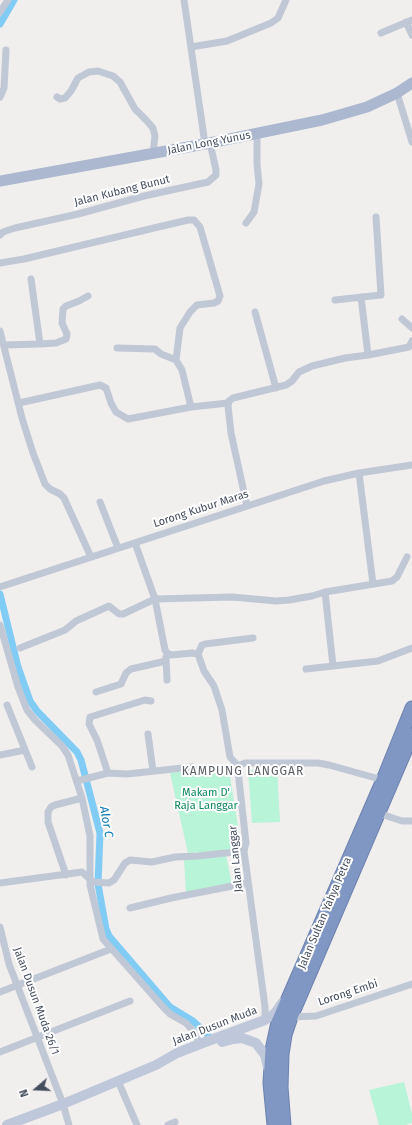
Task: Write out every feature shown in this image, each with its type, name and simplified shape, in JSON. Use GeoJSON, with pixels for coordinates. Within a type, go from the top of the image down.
{"type":"FeatureCollection","features":[{"type":"Feature","properties":{"kind":"highway","name":"Jalan Sultan Yahya Petra"},"geometry":{"type":"LineString","coordinates":[[271,1087],[272,1050],[276,1031],[293,987],[383,780],[412,708]]}},
{"type":"Feature","properties":{"kind":"highway","name":"Jalan Sultan Yahya Petra"},"geometry":{"type":"LineString","coordinates":[[286,1120],[281,1086],[282,1054],[285,1035],[291,1017],[412,735]]}},
{"type":"Feature","properties":{"kind":"highway"},"geometry":{"type":"LineString","coordinates":[[271,1087],[274,1125]]}},
{"type":"Feature","properties":{"kind":"main road","name":"Jalan Long Yunus"},"geometry":{"type":"LineString","coordinates":[[0,182],[208,144],[354,112],[397,92],[412,83]]}},
{"type":"Feature","properties":{"kind":"main road","name":"Jalan Dusun Muda"},"geometry":{"type":"LineString","coordinates":[[156,1065],[177,1053],[265,1020],[275,1013],[293,987]]}},
{"type":"Feature","properties":{"kind":"main road","name":"Jalan Dusun Muda"},"geometry":{"type":"LineString","coordinates":[[7,1125],[63,1104],[156,1065],[224,1041],[242,1038],[256,1042],[262,1048],[265,1055],[271,1087]]}},
{"type":"Feature","properties":{"kind":"main road","name":"Jalan Sultan Yahya Petra"},"geometry":{"type":"LineString","coordinates":[[270,1125],[271,1087]]}},
{"type":"Feature","properties":{"kind":"street"},"geometry":{"type":"LineString","coordinates":[[0,12],[8,0]]}},
{"type":"Feature","properties":{"kind":"street"},"geometry":{"type":"LineString","coordinates":[[184,0],[208,144]]}},
{"type":"Feature","properties":{"kind":"street"},"geometry":{"type":"LineString","coordinates":[[191,47],[227,41],[271,23],[278,18],[286,0]]}},
{"type":"Feature","properties":{"kind":"street"},"geometry":{"type":"LineString","coordinates":[[381,33],[409,21],[412,36]]}},
{"type":"Feature","properties":{"kind":"street"},"geometry":{"type":"LineString","coordinates":[[0,97],[4,88],[6,50]]}},
{"type":"Feature","properties":{"kind":"street"},"geometry":{"type":"LineString","coordinates":[[57,98],[65,98],[71,91],[78,78],[89,72],[98,71],[113,76],[120,82],[135,109],[153,128],[156,136],[153,154]]}},
{"type":"Feature","properties":{"kind":"street"},"geometry":{"type":"LineString","coordinates":[[397,92],[412,142]]}},
{"type":"Feature","properties":{"kind":"street"},"geometry":{"type":"LineString","coordinates":[[246,223],[254,212],[259,184],[256,164],[257,134]]}},
{"type":"Feature","properties":{"kind":"street","name":"Jalan Kubang Bunut"},"geometry":{"type":"LineString","coordinates":[[0,235],[3,232],[15,228],[78,214],[144,196],[208,182],[216,175],[216,170],[208,144]]}},
{"type":"Feature","properties":{"kind":"street"},"geometry":{"type":"LineString","coordinates":[[335,300],[381,295],[376,217]]}},
{"type":"Feature","properties":{"kind":"street"},"geometry":{"type":"LineString","coordinates":[[0,263],[24,259],[188,220],[194,220],[200,227],[220,296],[218,301],[197,306],[190,312],[180,328],[176,360]]}},
{"type":"Feature","properties":{"kind":"street"},"geometry":{"type":"LineString","coordinates":[[31,279],[40,344]]}},
{"type":"Feature","properties":{"kind":"street"},"geometry":{"type":"LineString","coordinates":[[4,345],[40,344],[66,339],[67,334],[62,323],[63,309],[66,306],[88,296]]}},
{"type":"Feature","properties":{"kind":"street"},"geometry":{"type":"LineString","coordinates":[[361,297],[368,355]]}},
{"type":"Feature","properties":{"kind":"street"},"geometry":{"type":"LineString","coordinates":[[255,312],[276,388]]}},
{"type":"Feature","properties":{"kind":"street"},"geometry":{"type":"LineString","coordinates":[[402,319],[412,328]]}},
{"type":"Feature","properties":{"kind":"street"},"geometry":{"type":"LineString","coordinates":[[0,330],[33,452],[45,484],[64,498],[91,557]]}},
{"type":"Feature","properties":{"kind":"street"},"geometry":{"type":"LineString","coordinates":[[19,403],[100,385],[106,388],[116,412],[128,419],[191,407],[228,403],[233,398],[286,385],[292,381],[299,372],[312,366],[345,358],[409,347],[412,342]]}},
{"type":"Feature","properties":{"kind":"street"},"geometry":{"type":"LineString","coordinates":[[117,348],[155,349],[161,354],[176,360],[182,370],[191,407]]}},
{"type":"Feature","properties":{"kind":"street"},"geometry":{"type":"LineString","coordinates":[[228,403],[231,433],[247,506]]}},
{"type":"Feature","properties":{"kind":"street","name":"Lorong Kubur Maras"},"geometry":{"type":"LineString","coordinates":[[2,586],[324,480],[412,465]]}},
{"type":"Feature","properties":{"kind":"street"},"geometry":{"type":"LineString","coordinates":[[359,473],[373,584]]}},
{"type":"Feature","properties":{"kind":"street"},"geometry":{"type":"LineString","coordinates":[[100,502],[118,548]]}},
{"type":"Feature","properties":{"kind":"street"},"geometry":{"type":"LineString","coordinates":[[135,543],[155,599],[167,653],[167,680]]}},
{"type":"Feature","properties":{"kind":"street"},"geometry":{"type":"LineString","coordinates":[[20,648],[65,630],[76,621],[110,606],[118,614],[123,614],[155,599],[232,597],[276,601],[289,600],[325,592],[390,581],[396,579],[407,556]]}},
{"type":"Feature","properties":{"kind":"street"},"geometry":{"type":"LineString","coordinates":[[325,592],[333,666]]}},
{"type":"Feature","properties":{"kind":"street"},"geometry":{"type":"LineString","coordinates":[[0,625],[18,687],[27,710],[35,720],[62,746],[68,755],[79,780],[90,836],[91,888],[103,939],[163,1007],[170,1014],[190,1027],[200,1044]]}},
{"type":"Feature","properties":{"kind":"street"},"geometry":{"type":"LineString","coordinates":[[253,638],[205,644],[202,645],[198,654],[204,671],[214,686],[222,710],[230,757],[239,767],[241,764],[245,763],[318,763],[383,780]]}},
{"type":"Feature","properties":{"kind":"street"},"geometry":{"type":"LineString","coordinates":[[306,669],[378,661],[412,648]]}},
{"type":"Feature","properties":{"kind":"street"},"geometry":{"type":"LineString","coordinates":[[167,653],[171,655],[192,653],[198,654]]}},
{"type":"Feature","properties":{"kind":"street"},"geometry":{"type":"LineString","coordinates":[[96,692],[121,684],[126,673],[131,669],[166,661]]}},
{"type":"Feature","properties":{"kind":"street"},"geometry":{"type":"LineString","coordinates":[[108,773],[97,740],[89,724],[90,717],[145,700],[151,701]]}},
{"type":"Feature","properties":{"kind":"street"},"geometry":{"type":"LineString","coordinates":[[7,704],[32,768]]}},
{"type":"Feature","properties":{"kind":"street"},"geometry":{"type":"LineString","coordinates":[[148,734],[153,771]]}},
{"type":"Feature","properties":{"kind":"street"},"geometry":{"type":"LineString","coordinates":[[0,755],[26,750]]}},
{"type":"Feature","properties":{"kind":"street"},"geometry":{"type":"LineString","coordinates":[[79,780],[108,773],[127,774],[192,767]]}},
{"type":"Feature","properties":{"kind":"street","name":"Jalan Langgar"},"geometry":{"type":"LineString","coordinates":[[239,767],[238,774],[246,843],[244,851],[264,1001],[265,1020]]}},
{"type":"Feature","properties":{"kind":"street"},"geometry":{"type":"LineString","coordinates":[[66,875],[48,822],[48,812],[51,807],[55,805],[82,798]]}},
{"type":"Feature","properties":{"kind":"street"},"geometry":{"type":"LineString","coordinates":[[378,813],[402,822],[412,821]]}},
{"type":"Feature","properties":{"kind":"street"},"geometry":{"type":"LineString","coordinates":[[0,883],[36,877],[83,872],[92,881],[105,883],[113,881],[123,865],[130,860],[152,862],[175,857],[244,851]]}},
{"type":"Feature","properties":{"kind":"street"},"geometry":{"type":"LineString","coordinates":[[130,908],[248,882]]}},
{"type":"Feature","properties":{"kind":"street","name":"Jalan Dusun Muda 26/1"},"geometry":{"type":"LineString","coordinates":[[0,931],[7,960],[63,1104],[69,1125]]}},
{"type":"Feature","properties":{"kind":"street"},"geometry":{"type":"LineString","coordinates":[[0,992],[111,949]]}},
{"type":"Feature","properties":{"kind":"street","name":"Lorong Embi"},"geometry":{"type":"LineString","coordinates":[[291,1017],[316,1016],[412,984]]}},
{"type":"Feature","properties":{"kind":"street"},"geometry":{"type":"LineString","coordinates":[[264,1001],[271,1004],[283,1002]]}},
{"type":"Feature","properties":{"kind":"street"},"geometry":{"type":"LineString","coordinates":[[0,1052],[130,1002]]}},
{"type":"Feature","properties":{"kind":"street"},"geometry":{"type":"LineString","coordinates":[[118,1081],[137,1125]]}},
{"type":"Feature","properties":{"kind":"street"},"geometry":{"type":"LineString","coordinates":[[168,1125],[176,1122]]}},
{"type":"Feature","properties":{"kind":"green space","name":"Makam D' Raja Langgar"},"geometry":{"type":"Polygon","coordinates":[[[228,764],[240,844],[235,850],[188,853],[170,773],[228,764]]]}},
{"type":"Feature","properties":{"kind":"green space"},"geometry":{"type":"Polygon","coordinates":[[[277,768],[280,822],[252,823],[248,770],[277,768]]]}},
{"type":"Feature","properties":{"kind":"green space"},"geometry":{"type":"Polygon","coordinates":[[[226,855],[232,884],[186,893],[184,860],[226,855]]]}},
{"type":"Feature","properties":{"kind":"green space"},"geometry":{"type":"Polygon","coordinates":[[[404,1082],[412,1114],[412,1123],[406,1125],[379,1125],[369,1090],[404,1082]]]}},
{"type":"Feature","properties":{"kind":"waterway","name":"Alor C"},"geometry":{"type":"LineString","coordinates":[[0,24],[14,0]]}},
{"type":"Feature","properties":{"kind":"waterway","name":"Alor C"},"geometry":{"type":"LineString","coordinates":[[0,594],[18,667],[30,701],[37,711],[77,752],[81,760],[100,833],[98,884],[106,929],[109,936],[170,1007],[193,1021],[208,1035]]}},
{"type":"Feature","properties":{"kind":"district","name":"KAMPUNG LANGGAR"},"geometry":{"type":"Point","coordinates":[243,772]}}]}
